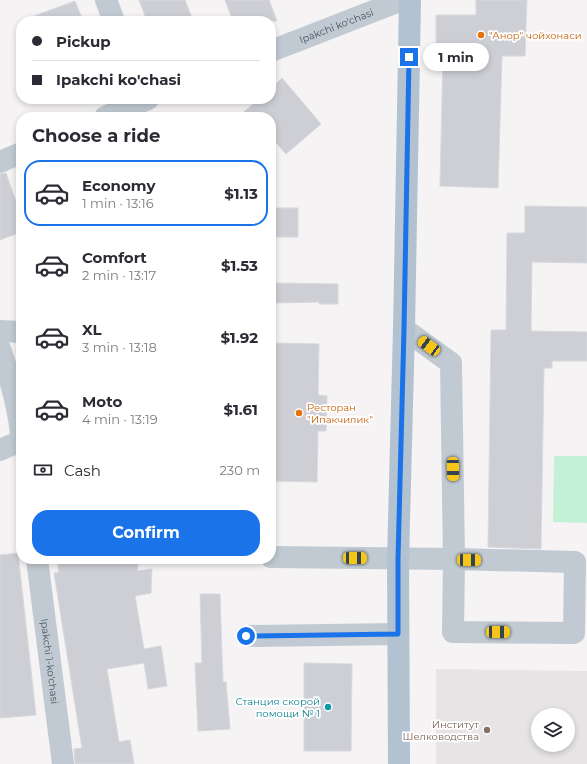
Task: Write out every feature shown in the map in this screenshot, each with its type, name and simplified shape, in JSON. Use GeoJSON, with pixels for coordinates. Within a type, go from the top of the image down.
{"type":"FeatureCollection","features":[{"type":"Feature","properties":{"kind":"main road"},"geometry":{"type":"LineString","coordinates":[[399,764],[398,559],[410,0]]}},
{"type":"Feature","properties":{"kind":"street"},"geometry":{"type":"LineString","coordinates":[[106,0],[112,16]]}},
{"type":"Feature","properties":{"kind":"street","name":"Ipakchi ko'chasi"},"geometry":{"type":"LineString","coordinates":[[276,49],[402,0]]}},
{"type":"Feature","properties":{"kind":"street"},"geometry":{"type":"LineString","coordinates":[[116,112],[134,104]]}},
{"type":"Feature","properties":{"kind":"street"},"geometry":{"type":"LineString","coordinates":[[0,162],[16,155]]}},
{"type":"Feature","properties":{"kind":"street"},"geometry":{"type":"LineString","coordinates":[[276,557],[454,559],[575,562],[574,633],[453,632],[454,559],[451,363],[404,329]]}},
{"type":"Feature","properties":{"kind":"street"},"geometry":{"type":"LineString","coordinates":[[0,331],[16,332]]}},
{"type":"Feature","properties":{"kind":"street"},"geometry":{"type":"LineString","coordinates":[[0,349],[16,402]]}},
{"type":"Feature","properties":{"kind":"street"},"geometry":{"type":"LineString","coordinates":[[0,450],[16,443]]}},
{"type":"Feature","properties":{"kind":"street","name":"Ipakchi 1-ko'chasi"},"geometry":{"type":"LineString","coordinates":[[38,564],[63,764]]}},
{"type":"Feature","properties":{"kind":"street"},"geometry":{"type":"LineString","coordinates":[[246,636],[398,634]]}},
{"type":"Feature","properties":{"kind":"shaded area","name":"Институт Шелководства"},"geometry":{"type":"Polygon","coordinates":[[[436,669],[587,671],[587,764],[436,764],[436,669]]]}},
{"type":"Feature","properties":{"kind":"green space"},"geometry":{"type":"Polygon","coordinates":[[[554,456],[587,456],[587,523],[553,522],[554,456]]]}},
{"type":"Feature","properties":{"kind":"building"},"geometry":{"type":"Polygon","coordinates":[[[139,0],[185,0],[191,16],[145,16],[139,0]]]}},
{"type":"Feature","properties":{"kind":"building"},"geometry":{"type":"Polygon","coordinates":[[[225,0],[269,0],[275,16],[231,16],[225,0]]]}},
{"type":"Feature","properties":{"kind":"building"},"geometry":{"type":"Polygon","coordinates":[[[476,0],[527,0],[525,56],[502,56],[498,188],[440,186],[443,56],[436,55],[436,15],[476,15],[476,0]]]}},
{"type":"Feature","properties":{"kind":"building"},"geometry":{"type":"Polygon","coordinates":[[[75,1],[81,16],[34,16],[75,1]]]}},
{"type":"Feature","properties":{"kind":"building"},"geometry":{"type":"Polygon","coordinates":[[[282,78],[321,124],[286,154],[276,143],[276,112],[244,112],[253,104],[276,104],[276,83],[282,78]]]}},
{"type":"Feature","properties":{"kind":"building"},"geometry":{"type":"Polygon","coordinates":[[[6,173],[16,202],[16,234],[0,240],[0,174],[6,173]]]}},
{"type":"Feature","properties":{"kind":"building"},"geometry":{"type":"Polygon","coordinates":[[[525,206],[587,207],[587,263],[532,262],[531,331],[587,332],[587,361],[552,361],[552,368],[544,368],[541,549],[488,547],[491,330],[506,330],[507,233],[525,233],[525,206]]]}},
{"type":"Feature","properties":{"kind":"building"},"geometry":{"type":"Polygon","coordinates":[[[276,208],[298,208],[298,237],[276,237],[276,208]]]}},
{"type":"Feature","properties":{"kind":"building"},"geometry":{"type":"Polygon","coordinates":[[[276,283],[338,284],[338,304],[319,304],[319,302],[276,303],[276,283]]]}},
{"type":"Feature","properties":{"kind":"building","name":"Ресторан \"Ипакчилик\""},"geometry":{"type":"Polygon","coordinates":[[[276,343],[319,344],[318,395],[327,396],[326,431],[318,431],[317,482],[276,481],[276,343]]]}},
{"type":"Feature","properties":{"kind":"building"},"geometry":{"type":"Polygon","coordinates":[[[16,553],[16,564],[19,564],[36,715],[0,718],[0,555],[16,553]]]}},
{"type":"Feature","properties":{"kind":"building"},"geometry":{"type":"Polygon","coordinates":[[[58,564],[138,564],[137,571],[152,569],[151,593],[135,596],[144,649],[161,646],[167,686],[148,689],[144,663],[107,669],[119,742],[130,740],[134,764],[75,764],[74,749],[82,748],[54,573],[59,572],[58,564]]]}},
{"type":"Feature","properties":{"kind":"building"},"geometry":{"type":"Polygon","coordinates":[[[200,594],[220,594],[223,682],[226,682],[230,729],[198,731],[195,663],[202,663],[200,594]]]}},
{"type":"Feature","properties":{"kind":"building","name":"Станция скорой помощи № 1"},"geometry":{"type":"Polygon","coordinates":[[[304,663],[352,664],[351,751],[304,751],[304,663]]]}},
{"type":"Feature","properties":{"kind":"place","name":"\"Анор\" чойхонаси"},"geometry":{"type":"Point","coordinates":[481,35]}},
{"type":"Feature","properties":{"kind":"place","name":"Ресторан \"Ипакчилик\""},"geometry":{"type":"Point","coordinates":[299,413]}},
{"type":"Feature","properties":{"kind":"place","name":"Станция скорой помощи № 1"},"geometry":{"type":"Point","coordinates":[328,707]}},
{"type":"Feature","properties":{"kind":"place","name":"Институт Шелководства"},"geometry":{"type":"Point","coordinates":[487,730]}},
{"type":"Feature","properties":{"kind":"route"},"geometry":{"type":"LineString","coordinates":[[246,636],[398,634],[398,559],[409,57]]}}]}
